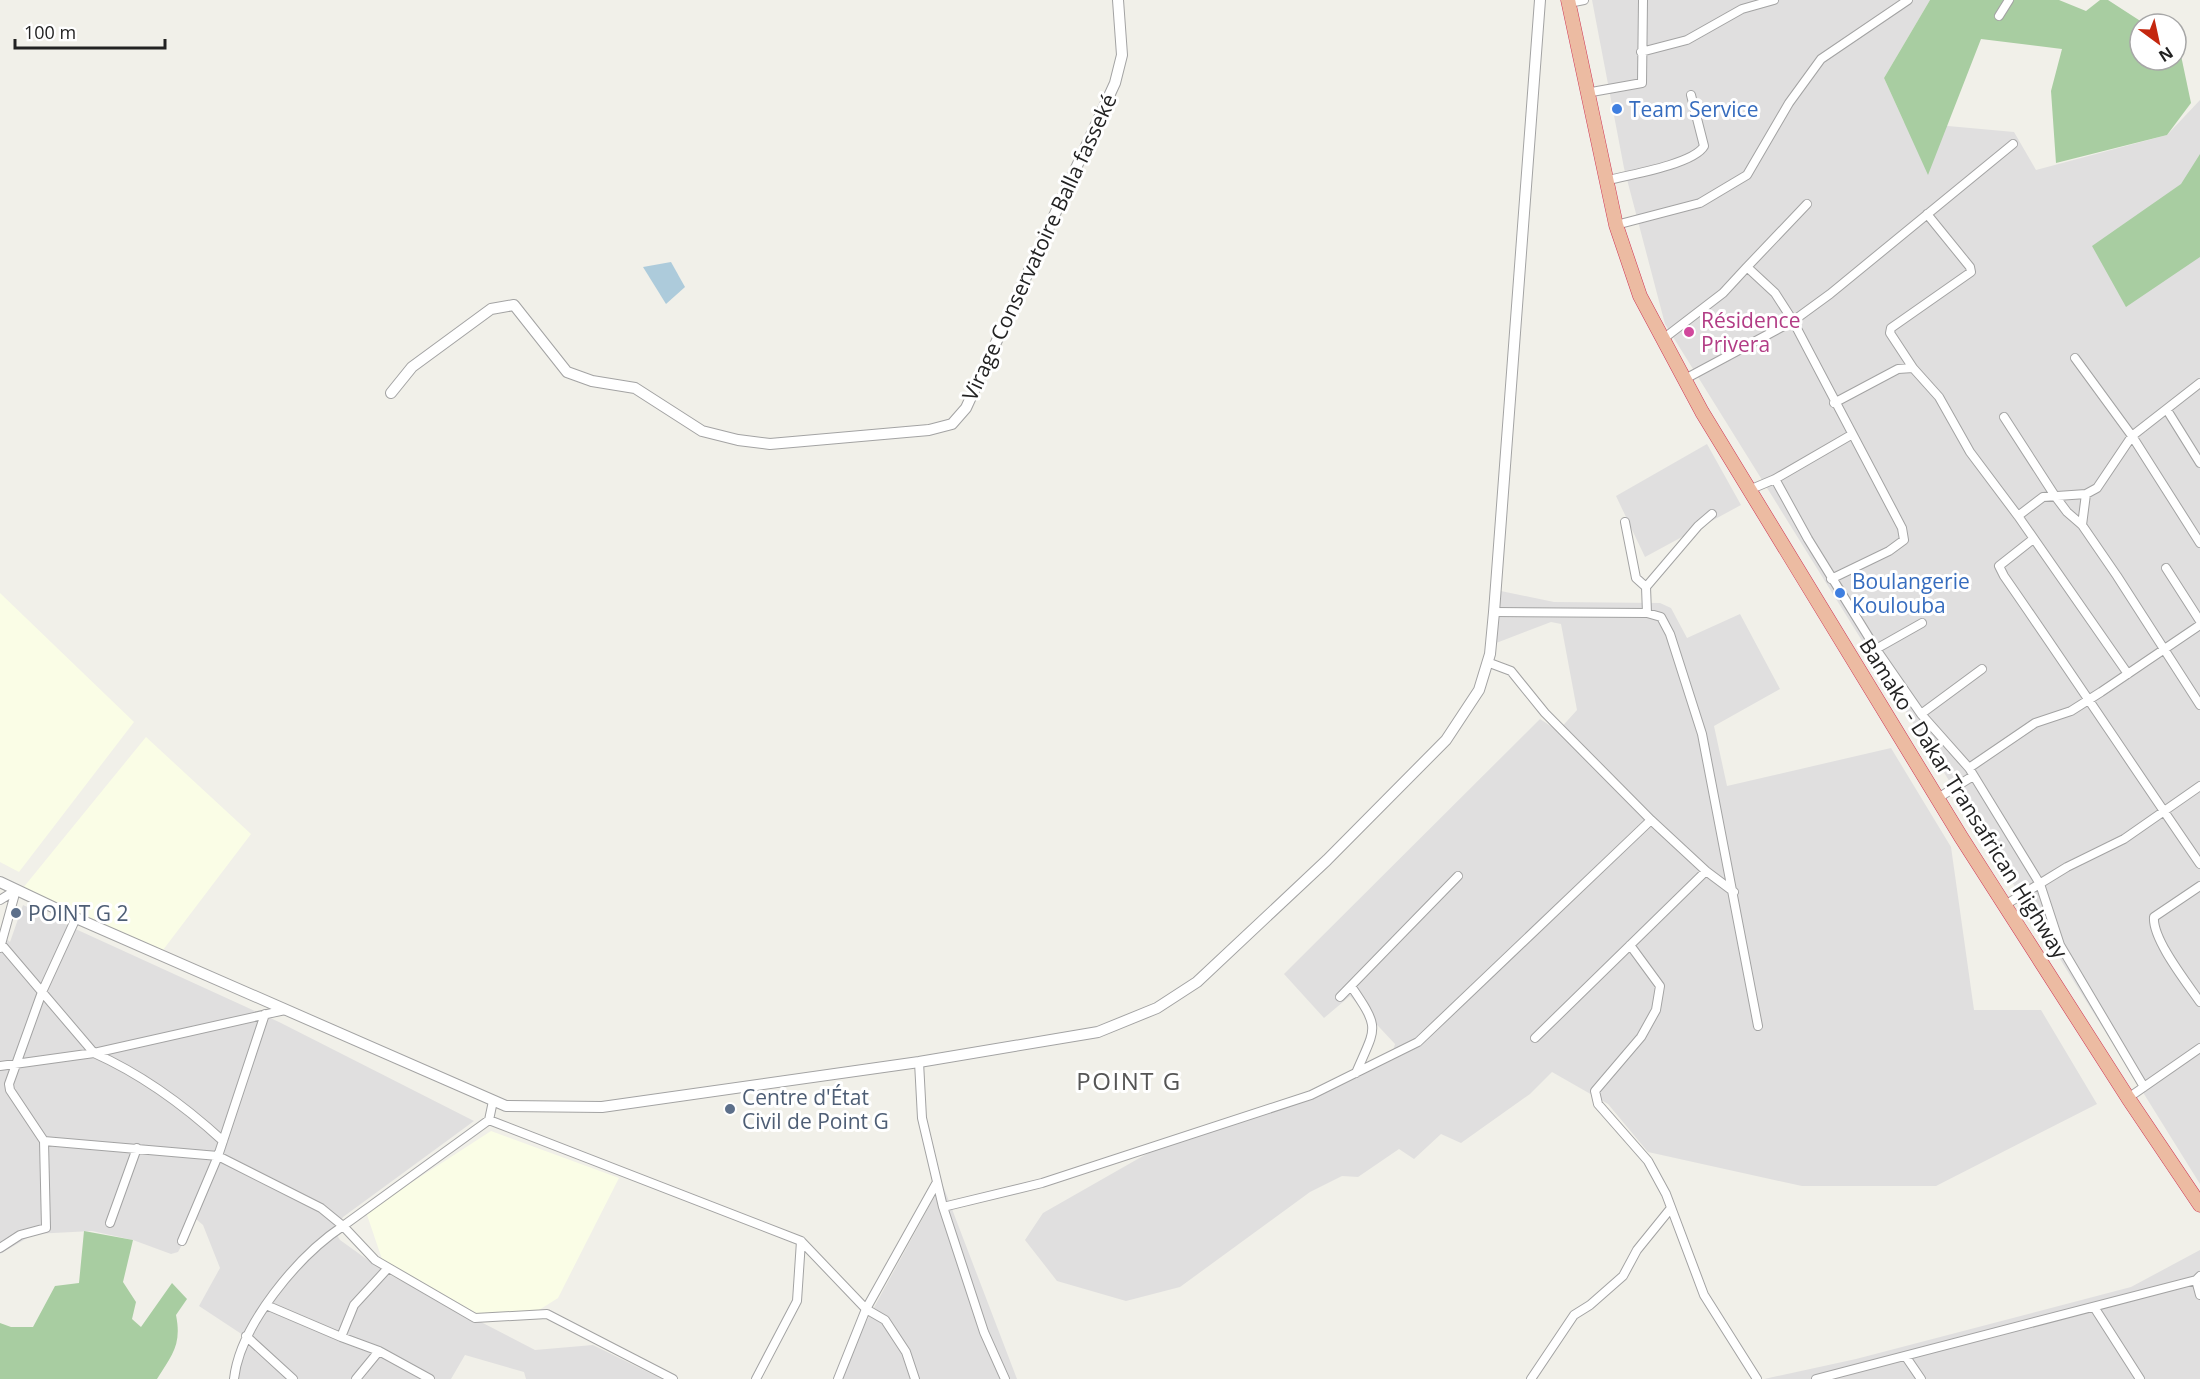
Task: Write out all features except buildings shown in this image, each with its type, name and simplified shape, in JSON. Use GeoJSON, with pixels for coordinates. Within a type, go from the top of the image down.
{"type":"FeatureCollection","features":[{"type":"Feature","properties":{"kind":"highway","name":"Bamako - Dakar Transafrican Highway"},"geometry":{"type":"LineString","coordinates":[[1569,1],[1586,93],[1608,180],[1616,225],[1640,296],[1749,490],[1938,798],[2128,1098],[2200,1206]]}},
{"type":"Feature","properties":{"kind":"street","name":"Virage Conservatoire Balla fasseké"},"geometry":{"type":"LineString","coordinates":[[391,393],[412,367],[491,309],[513,305],[567,372],[592,381],[635,388],[702,431],[738,440],[770,444],[929,430],[952,424],[966,408],[1114,83],[1122,55],[1118,0]]}},
{"type":"Feature","properties":{"kind":"street"},"geometry":{"type":"LineString","coordinates":[[0,882],[76,918],[507,1106],[602,1107],[919,1062],[1098,1032],[1157,1008],[1197,982],[1327,860],[1446,740],[1479,690],[1487,662],[1494,612],[1540,0]]}},
{"type":"Feature","properties":{"kind":"street"},"geometry":{"type":"LineString","coordinates":[[1537,33],[1548,0]]}},
{"type":"Feature","properties":{"kind":"street"},"geometry":{"type":"LineString","coordinates":[[1569,1],[1584,0]]}},
{"type":"Feature","properties":{"kind":"street"},"geometry":{"type":"LineString","coordinates":[[1586,93],[1642,83],[1643,0]]}},
{"type":"Feature","properties":{"kind":"street"},"geometry":{"type":"LineString","coordinates":[[1641,52],[1687,40],[1742,9],[1774,0]]}},
{"type":"Feature","properties":{"kind":"street"},"geometry":{"type":"LineString","coordinates":[[1616,225],[1700,203],[1747,175],[1789,103],[1821,59],[1908,0]]}},
{"type":"Feature","properties":{"kind":"street"},"geometry":{"type":"LineString","coordinates":[[1999,16],[2009,0]]}},
{"type":"Feature","properties":{"kind":"street"},"geometry":{"type":"LineString","coordinates":[[1608,180],[1679,161],[1702,150],[1704,146],[1691,95]]}},
{"type":"Feature","properties":{"kind":"street"},"geometry":{"type":"LineString","coordinates":[[1686,380],[1792,321],[1830,294],[2013,144]]}},
{"type":"Feature","properties":{"kind":"street"},"geometry":{"type":"LineString","coordinates":[[1663,339],[1723,293],[1807,204]]}},
{"type":"Feature","properties":{"kind":"street"},"geometry":{"type":"LineString","coordinates":[[1927,214],[1970,267],[1971,272],[1891,328],[1890,333],[1913,369],[1939,396],[1970,452],[2018,516],[2032,540],[2128,674]]}},
{"type":"Feature","properties":{"kind":"street"},"geometry":{"type":"LineString","coordinates":[[1747,267],[1775,293],[1792,321],[1902,528],[1904,540],[1889,551],[1831,579]]}},
{"type":"Feature","properties":{"kind":"street"},"geometry":{"type":"LineString","coordinates":[[2075,358],[2132,436],[2200,543]]}},
{"type":"Feature","properties":{"kind":"street"},"geometry":{"type":"LineString","coordinates":[[1834,403],[1898,369],[1913,369]]}},
{"type":"Feature","properties":{"kind":"street"},"geometry":{"type":"LineString","coordinates":[[2018,516],[2043,497],[2086,494],[2097,488],[2132,436],[2200,383]]}},
{"type":"Feature","properties":{"kind":"street"},"geometry":{"type":"LineString","coordinates":[[2167,410],[2200,463]]}},
{"type":"Feature","properties":{"kind":"street"},"geometry":{"type":"LineString","coordinates":[[2004,417],[2055,496],[2067,512],[2082,525],[2200,705]]}},
{"type":"Feature","properties":{"kind":"street"},"geometry":{"type":"LineString","coordinates":[[1749,490],[1851,435]]}},
{"type":"Feature","properties":{"kind":"street"},"geometry":{"type":"LineString","coordinates":[[1775,478],[1831,579],[1876,649],[1922,714],[1971,772],[2040,884],[2060,945],[2144,1087]]}},
{"type":"Feature","properties":{"kind":"street"},"geometry":{"type":"LineString","coordinates":[[2082,525],[2086,494]]}},
{"type":"Feature","properties":{"kind":"street"},"geometry":{"type":"LineString","coordinates":[[1647,613],[1646,587],[1698,526],[1712,514]]}},
{"type":"Feature","properties":{"kind":"street"},"geometry":{"type":"LineString","coordinates":[[1625,522],[1636,578],[1646,587]]}},
{"type":"Feature","properties":{"kind":"street"},"geometry":{"type":"LineString","coordinates":[[2032,540],[1999,566],[2200,864]]}},
{"type":"Feature","properties":{"kind":"street"},"geometry":{"type":"LineString","coordinates":[[1938,798],[2036,723],[2071,711],[2164,651],[2200,623],[2166,568]]}},
{"type":"Feature","properties":{"kind":"street"},"geometry":{"type":"LineString","coordinates":[[1494,612],[1647,613],[1661,616],[1670,634],[1702,734],[1735,892],[1758,1026]]}},
{"type":"Feature","properties":{"kind":"street"},"geometry":{"type":"LineString","coordinates":[[1876,649],[1922,623]]}},
{"type":"Feature","properties":{"kind":"street"},"geometry":{"type":"LineString","coordinates":[[1487,662],[1512,671],[1545,713],[1651,820],[1706,871],[1735,892]]}},
{"type":"Feature","properties":{"kind":"street"},"geometry":{"type":"LineString","coordinates":[[1922,714],[1982,669]]}},
{"type":"Feature","properties":{"kind":"street"},"geometry":{"type":"LineString","coordinates":[[2005,906],[2040,884],[2124,839],[2200,786]]}},
{"type":"Feature","properties":{"kind":"street"},"geometry":{"type":"LineString","coordinates":[[943,1208],[1042,1183],[1311,1095],[1418,1042],[1651,820]]}},
{"type":"Feature","properties":{"kind":"street"},"geometry":{"type":"LineString","coordinates":[[1535,1038],[1706,871]]}},
{"type":"Feature","properties":{"kind":"street"},"geometry":{"type":"LineString","coordinates":[[1340,997],[1458,876]]}},
{"type":"Feature","properties":{"kind":"street"},"geometry":{"type":"LineString","coordinates":[[2200,886],[2154,916],[2153,924],[2172,960],[2200,1002]]}},
{"type":"Feature","properties":{"kind":"street"},"geometry":{"type":"LineString","coordinates":[[0,900],[16,890]]}},
{"type":"Feature","properties":{"kind":"street"},"geometry":{"type":"LineString","coordinates":[[16,890],[1,947],[94,1053],[114,1062],[195,1116],[223,1141]]}},
{"type":"Feature","properties":{"kind":"street"},"geometry":{"type":"LineString","coordinates":[[0,1248],[20,1235],[46,1228],[44,1141],[10,1090],[9,1084],[19,1063],[42,992],[76,918]]}},
{"type":"Feature","properties":{"kind":"street"},"geometry":{"type":"LineString","coordinates":[[1630,945],[1660,986],[1656,1010],[1641,1037],[1595,1091],[1598,1104],[1648,1161],[1671,1208],[1704,1295],[1757,1379]]}},
{"type":"Feature","properties":{"kind":"street"},"geometry":{"type":"LineString","coordinates":[[1351,986],[1373,1020],[1373,1032],[1356,1073]]}},
{"type":"Feature","properties":{"kind":"street"},"geometry":{"type":"LineString","coordinates":[[0,1066],[94,1053],[287,1009]]}},
{"type":"Feature","properties":{"kind":"street"},"geometry":{"type":"LineString","coordinates":[[182,1241],[218,1156],[265,1014]]}},
{"type":"Feature","properties":{"kind":"street"},"geometry":{"type":"LineString","coordinates":[[2128,1098],[2200,1048]]}},
{"type":"Feature","properties":{"kind":"street"},"geometry":{"type":"LineString","coordinates":[[919,1062],[922,1118],[943,1208],[984,1332],[1004,1379]]}},
{"type":"Feature","properties":{"kind":"street"},"geometry":{"type":"LineString","coordinates":[[234,1379],[246,1336],[266,1305],[320,1241],[489,1119],[493,1101]]}},
{"type":"Feature","properties":{"kind":"street"},"geometry":{"type":"LineString","coordinates":[[489,1119],[801,1241],[866,1309],[885,1320],[906,1352],[915,1379]]}},
{"type":"Feature","properties":{"kind":"street"},"geometry":{"type":"LineString","coordinates":[[44,1141],[218,1156],[321,1208],[375,1260],[475,1318],[547,1314],[670,1378]]}},
{"type":"Feature","properties":{"kind":"street"},"geometry":{"type":"LineString","coordinates":[[110,1223],[137,1148]]}},
{"type":"Feature","properties":{"kind":"street"},"geometry":{"type":"LineString","coordinates":[[838,1379],[866,1309],[937,1182]]}},
{"type":"Feature","properties":{"kind":"street"},"geometry":{"type":"LineString","coordinates":[[1531,1379],[1574,1315],[1590,1305],[1623,1276],[1637,1250],[1671,1208]]}},
{"type":"Feature","properties":{"kind":"street"},"geometry":{"type":"LineString","coordinates":[[756,1379],[797,1301],[801,1241]]}},
{"type":"Feature","properties":{"kind":"street"},"geometry":{"type":"LineString","coordinates":[[341,1337],[354,1305],[388,1268]]}},
{"type":"Feature","properties":{"kind":"street"},"geometry":{"type":"LineString","coordinates":[[1816,1379],[2198,1278],[2200,1295]]}},
{"type":"Feature","properties":{"kind":"street"},"geometry":{"type":"LineString","coordinates":[[266,1305],[379,1351],[430,1379]]}},
{"type":"Feature","properties":{"kind":"street"},"geometry":{"type":"LineString","coordinates":[[2094,1307],[2140,1379]]}},
{"type":"Feature","properties":{"kind":"street"},"geometry":{"type":"LineString","coordinates":[[246,1336],[293,1379]]}},
{"type":"Feature","properties":{"kind":"street"},"geometry":{"type":"LineString","coordinates":[[356,1379],[379,1351]]}},
{"type":"Feature","properties":{"kind":"street"},"geometry":{"type":"LineString","coordinates":[[1905,1357],[1921,1379]]}},
{"type":"Feature","properties":{"kind":"shaded area"},"geometry":{"type":"Polygon","coordinates":[[[1592,0],[1930,0],[1884,78],[1904,122],[2014,132],[2036,170],[2167,135],[2200,100],[2200,1184],[1665,324],[1624,168],[1592,0]]]}},
{"type":"Feature","properties":{"kind":"shaded area"},"geometry":{"type":"Polygon","coordinates":[[[1707,444],[1741,505],[1645,557],[1616,496],[1707,444]]]}},
{"type":"Feature","properties":{"kind":"shaded area"},"geometry":{"type":"Polygon","coordinates":[[[1496,590],[1554,602],[1660,603],[1671,608],[1687,638],[1740,614],[1780,689],[1714,726],[1727,786],[1891,748],[1951,847],[1974,1010],[2041,1010],[2097,1104],[1936,1186],[1802,1186],[1648,1152],[1608,1104],[1552,1072],[1530,1094],[1461,1143],[1441,1134],[1414,1159],[1399,1149],[1358,1177],[1342,1176],[1310,1192],[1180,1287],[1126,1301],[1057,1281],[1025,1240],[1043,1213],[1164,1144],[1311,1095],[1391,1058],[1395,1044],[1350,996],[1324,1018],[1284,974],[1540,719],[1558,731],[1577,710],[1561,624],[1551,622],[1491,645],[1496,590]]]}},
{"type":"Feature","properties":{"kind":"shaded area"},"geometry":{"type":"Polygon","coordinates":[[[0,593],[134,722],[19,872],[0,862],[0,593]]]}},
{"type":"Feature","properties":{"kind":"shaded area"},"geometry":{"type":"Polygon","coordinates":[[[146,737],[251,834],[163,950],[23,888],[146,737]]]}},
{"type":"Feature","properties":{"kind":"shaded area"},"geometry":{"type":"Polygon","coordinates":[[[23,905],[279,1022],[474,1121],[343,1217],[335,1232],[340,1240],[386,1273],[535,1350],[593,1345],[662,1379],[526,1379],[524,1372],[465,1355],[451,1379],[230,1379],[243,1335],[199,1306],[220,1268],[203,1225],[196,1219],[178,1252],[171,1254],[133,1240],[92,1231],[34,1234],[0,1254],[0,933],[10,942],[23,905]]]}},
{"type":"Feature","properties":{"kind":"shaded area"},"geometry":{"type":"Polygon","coordinates":[[[491,1131],[619,1178],[558,1298],[539,1310],[480,1315],[382,1259],[366,1212],[491,1131]]]}},
{"type":"Feature","properties":{"kind":"shaded area"},"geometry":{"type":"Polygon","coordinates":[[[942,1183],[1017,1379],[833,1379],[854,1344],[942,1183]]]}},
{"type":"Feature","properties":{"kind":"shaded area"},"geometry":{"type":"Polygon","coordinates":[[[2200,1250],[2200,1379],[1764,1379],[1856,1359],[2131,1287],[2200,1250]]]}},
{"type":"Feature","properties":{"kind":"green space"},"geometry":{"type":"Polygon","coordinates":[[[1930,0],[2059,0],[2086,11],[2100,0],[2108,0],[2128,13],[2128,72],[2184,72],[2191,103],[2167,135],[2056,163],[2051,91],[2062,49],[1981,39],[1928,175],[1884,78],[1930,0]]]}},
{"type":"Feature","properties":{"kind":"green space"},"geometry":{"type":"Polygon","coordinates":[[[2200,154],[2200,257],[2126,307],[2092,246],[2181,184],[2200,154]]]}},
{"type":"Feature","properties":{"kind":"green space"},"geometry":{"type":"Polygon","coordinates":[[[84,1231],[133,1240],[123,1282],[136,1302],[132,1319],[141,1327],[172,1283],[187,1299],[176,1315],[178,1334],[171,1356],[157,1379],[0,1379],[0,1323],[11,1327],[33,1327],[55,1286],[79,1283],[84,1231]]]}},
{"type":"Feature","properties":{"kind":"water"},"geometry":{"type":"Polygon","coordinates":[[[671,262],[685,287],[666,304],[643,267],[671,262]]]}},
{"type":"Feature","properties":{"kind":"place","name":"Team Service"},"geometry":{"type":"Point","coordinates":[1617,109]}},
{"type":"Feature","properties":{"kind":"place","name":"Résidence Privera"},"geometry":{"type":"Point","coordinates":[1689,332]}},
{"type":"Feature","properties":{"kind":"place","name":"Boulangerie Koulouba"},"geometry":{"type":"Point","coordinates":[1840,593]}},
{"type":"Feature","properties":{"kind":"place","name":"POINT G 2"},"geometry":{"type":"Point","coordinates":[16,913]}},
{"type":"Feature","properties":{"kind":"place","name":"Centre d'État Civil de Point G"},"geometry":{"type":"Point","coordinates":[730,1109]}},
{"type":"Feature","properties":{"kind":"district","name":"POINT G"},"geometry":{"type":"Point","coordinates":[1129,1080]}}]}
